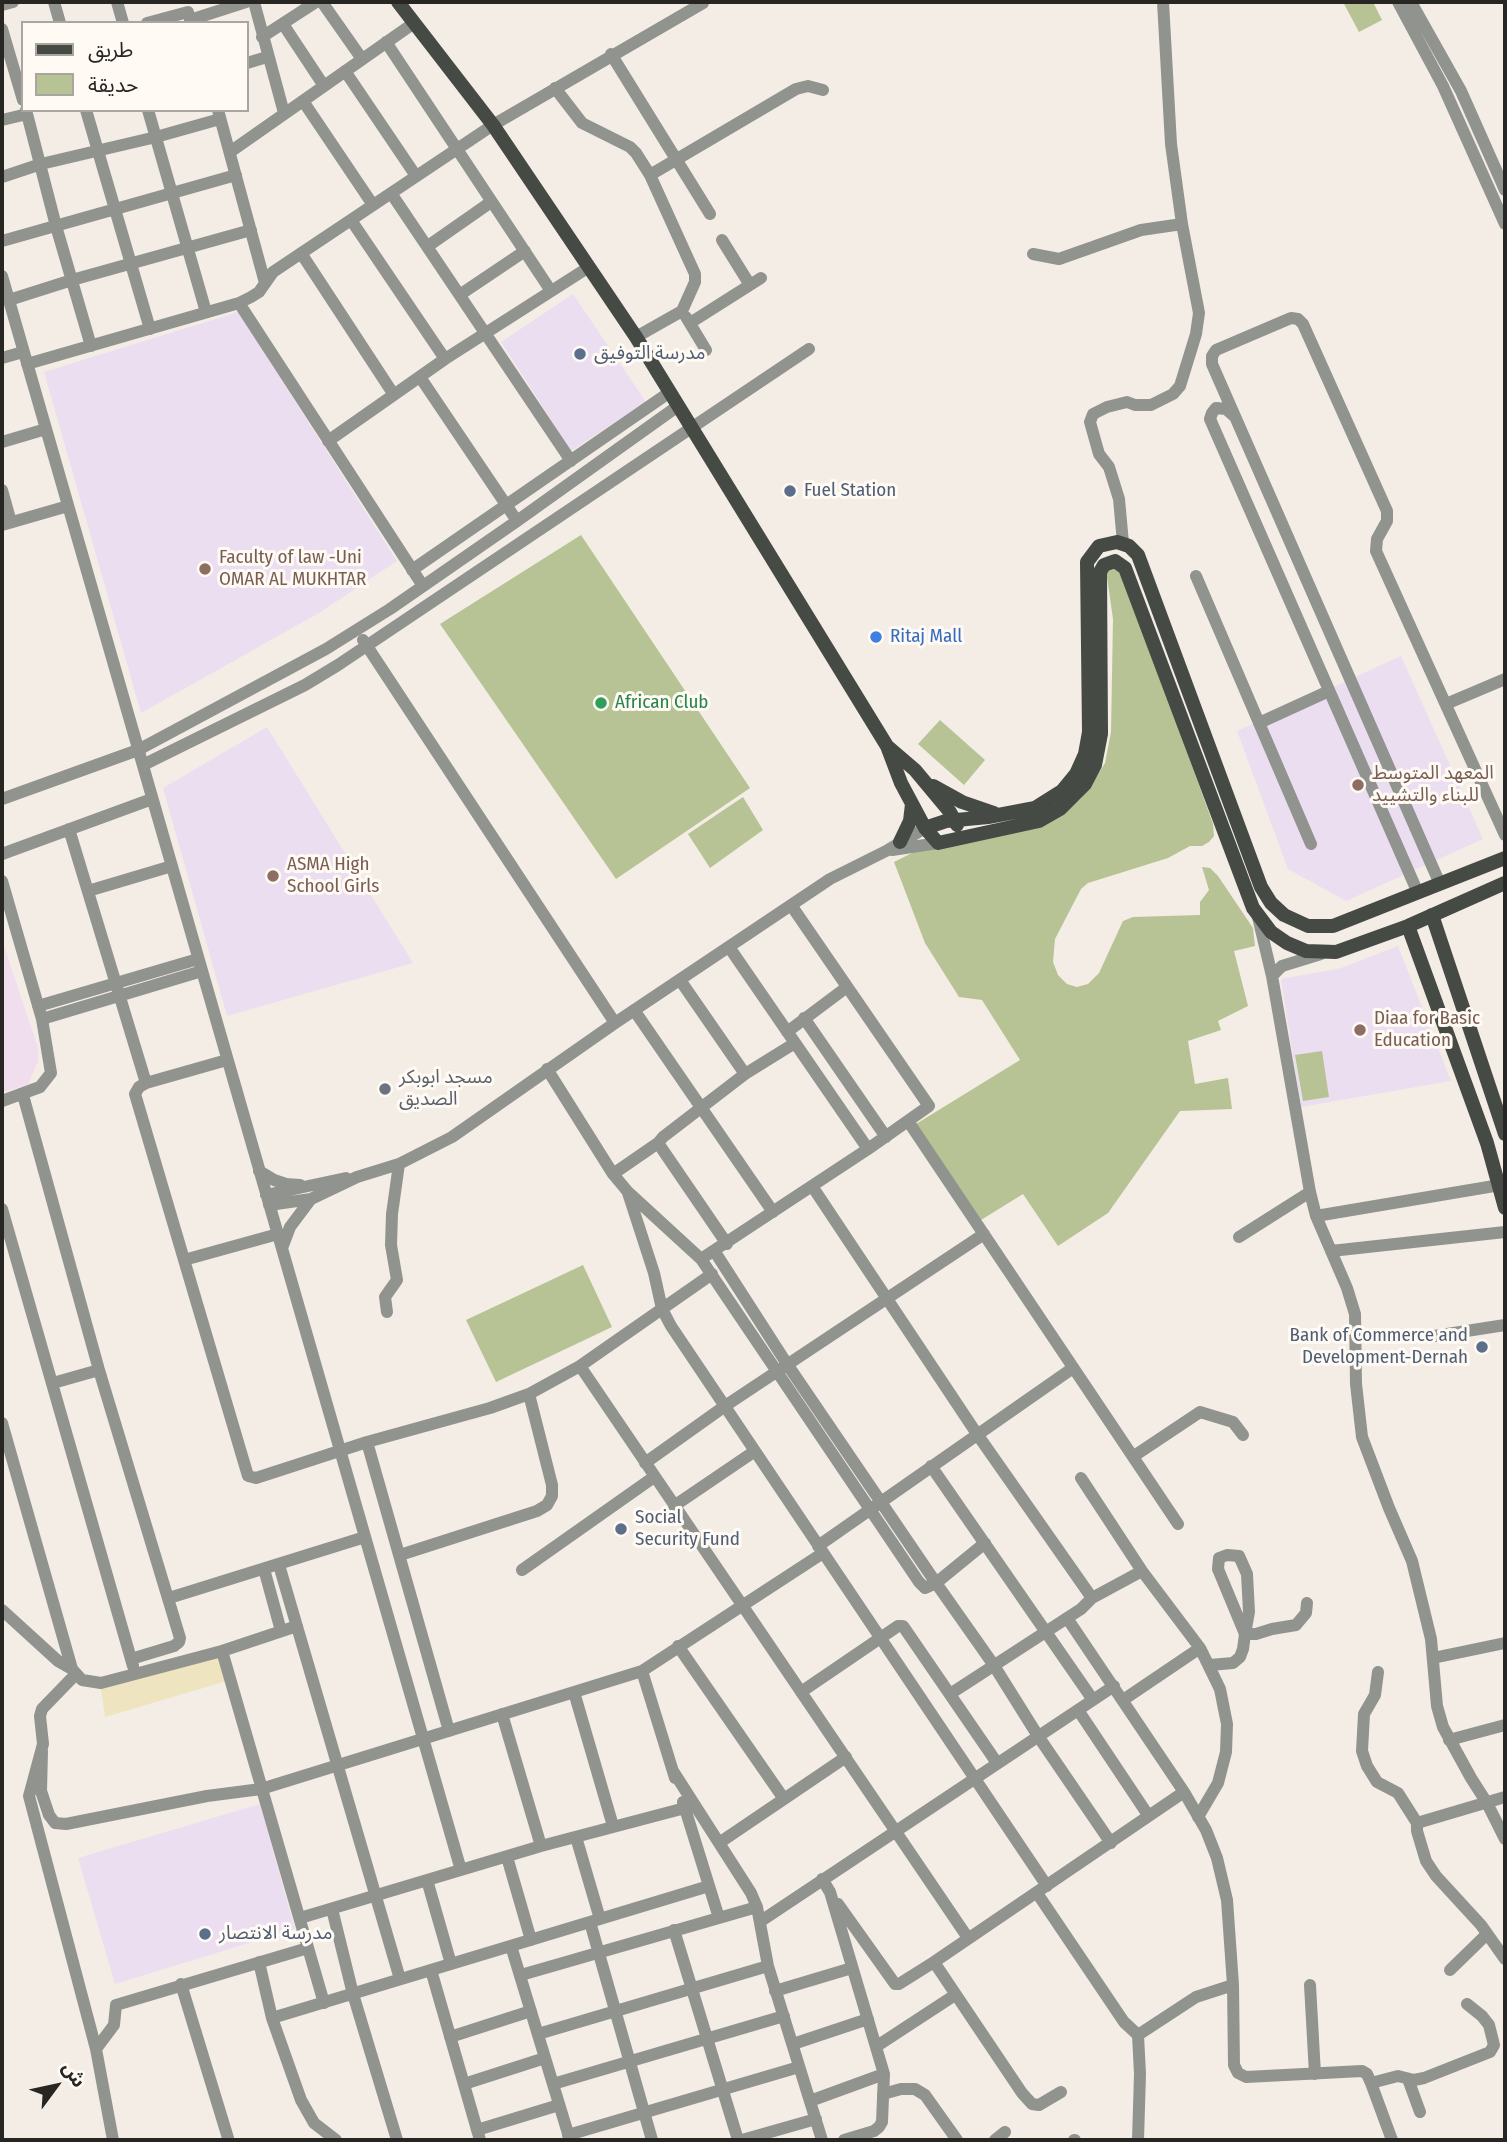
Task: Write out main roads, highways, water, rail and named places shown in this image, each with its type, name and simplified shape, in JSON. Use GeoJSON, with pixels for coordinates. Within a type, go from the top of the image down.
{"type":"FeatureCollection","features":[{"type":"Feature","properties":{"kind":"main road"},"geometry":{"type":"LineString","coordinates":[[398,2],[493,125],[636,337],[887,746],[895,772],[925,828],[938,843],[1027,825],[1050,816],[1079,793],[1098,755],[1101,734],[1100,572],[1107,562],[1115,561],[1125,568],[1249,898],[1258,916],[1271,932],[1306,951],[1326,953],[1346,950],[1505,883]]}},
{"type":"Feature","properties":{"kind":"main road"},"geometry":{"type":"LineString","coordinates":[[925,828],[955,820],[1024,811],[1054,798],[1070,783],[1082,764],[1089,732],[1087,562],[1099,546],[1111,542],[1123,543],[1134,550],[1141,561],[1261,887],[1271,903],[1292,920],[1308,926],[1325,927],[1341,923],[1505,858]]}},
{"type":"Feature","properties":{"kind":"main road"},"geometry":{"type":"LineString","coordinates":[[887,746],[907,761],[955,820],[960,839]]}},
{"type":"Feature","properties":{"kind":"main road"},"geometry":{"type":"LineString","coordinates":[[923,780],[962,802],[999,815]]}},
{"type":"Feature","properties":{"kind":"main road"},"geometry":{"type":"LineString","coordinates":[[894,846],[910,821],[912,804]]}},
{"type":"Feature","properties":{"kind":"main road"},"geometry":{"type":"LineString","coordinates":[[1432,915],[1505,1135],[1487,1143]]}},
{"type":"Feature","properties":{"kind":"main road"},"geometry":{"type":"LineString","coordinates":[[1408,926],[1487,1143],[1505,1208]]}},
{"type":"Feature","properties":{"kind":"place","name":"مدرسة التوفيق"},"geometry":{"type":"Point","coordinates":[580,354]}},
{"type":"Feature","properties":{"kind":"place","name":"Fuel Station"},"geometry":{"type":"Point","coordinates":[790,491]}},
{"type":"Feature","properties":{"kind":"place","name":"Faculty of law -Uni OMAR AL MUKHTAR"},"geometry":{"type":"Point","coordinates":[205,569]}},
{"type":"Feature","properties":{"kind":"place","name":"Ritaj Mall"},"geometry":{"type":"Point","coordinates":[876,637]}},
{"type":"Feature","properties":{"kind":"place","name":"African Club"},"geometry":{"type":"Point","coordinates":[601,703]}},
{"type":"Feature","properties":{"kind":"place","name":"المعهد المتوسط للبناء والتشييد"},"geometry":{"type":"Point","coordinates":[1358,785]}},
{"type":"Feature","properties":{"kind":"place","name":"ASMA High School Girls"},"geometry":{"type":"Point","coordinates":[273,876]}},
{"type":"Feature","properties":{"kind":"place","name":"Diaa for Basic Education"},"geometry":{"type":"Point","coordinates":[1360,1030]}},
{"type":"Feature","properties":{"kind":"place","name":"مسجد ابوبكر الصديق"},"geometry":{"type":"Point","coordinates":[385,1089]}},
{"type":"Feature","properties":{"kind":"place","name":"Bank of Commerce and Development-Dernah"},"geometry":{"type":"Point","coordinates":[1482,1347]}},
{"type":"Feature","properties":{"kind":"place","name":"Social Security Fund"},"geometry":{"type":"Point","coordinates":[621,1529]}},
{"type":"Feature","properties":{"kind":"place","name":"مدرسة الانتصار"},"geometry":{"type":"Point","coordinates":[205,1934]}}]}
